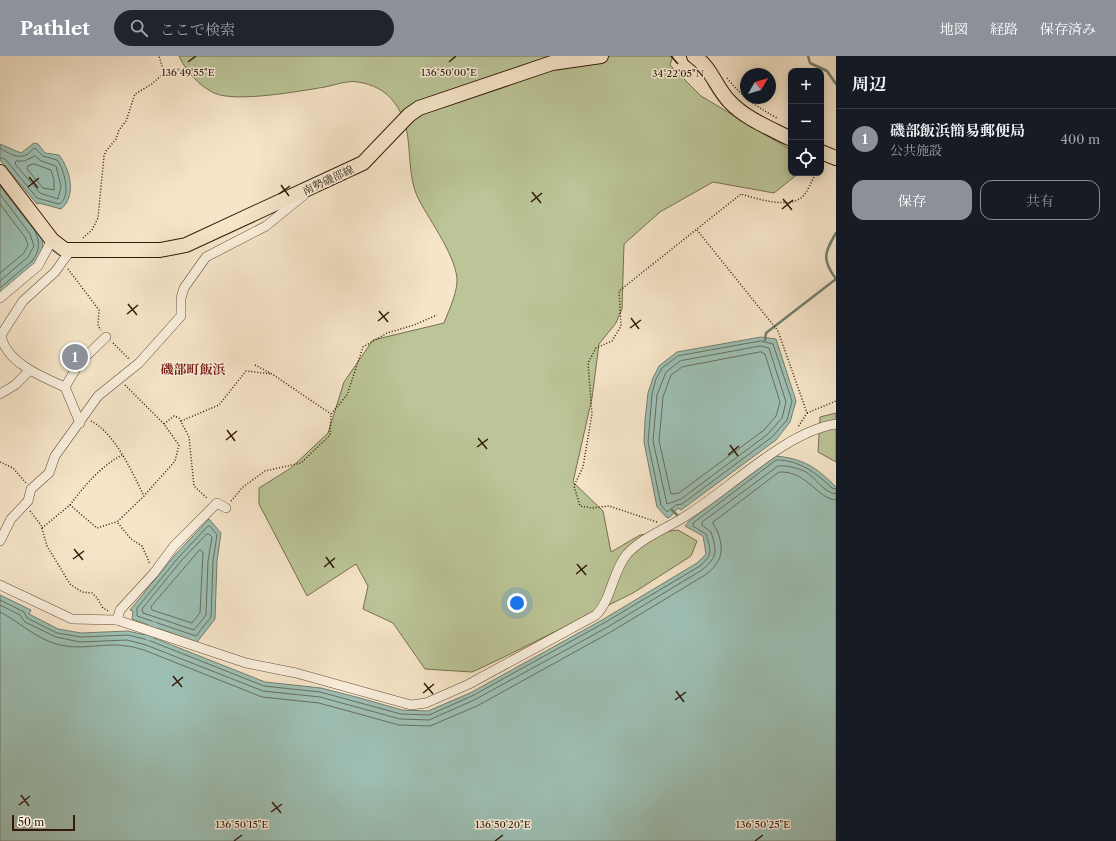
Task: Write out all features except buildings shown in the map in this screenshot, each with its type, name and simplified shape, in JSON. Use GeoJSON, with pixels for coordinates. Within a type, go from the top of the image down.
{"type":"FeatureCollection","features":[{"type":"Feature","properties":{"kind":"main road","name":"南勢磯部線"},"geometry":{"type":"LineString","coordinates":[[66,256],[160,250],[186,245],[313,188],[363,163],[409,115],[419,108],[552,63],[601,56]]}},
{"type":"Feature","properties":{"kind":"main road"},"geometry":{"type":"LineString","coordinates":[[694,56],[703,63],[724,94],[735,106],[748,117],[788,137]]}},
{"type":"Feature","properties":{"kind":"main road"},"geometry":{"type":"LineString","coordinates":[[824,153],[836,158]]}},
{"type":"Feature","properties":{"kind":"main road"},"geometry":{"type":"LineString","coordinates":[[0,172],[52,240],[65,250],[66,256]]}},
{"type":"Feature","properties":{"kind":"street"},"geometry":{"type":"LineString","coordinates":[[0,541],[5,521],[28,501],[31,489],[49,473],[55,456],[98,396],[136,366],[181,316],[181,298],[184,288],[206,257],[266,226],[313,188]]}},
{"type":"Feature","properties":{"kind":"street"},"geometry":{"type":"LineString","coordinates":[[0,298],[38,266],[52,240]]}},
{"type":"Feature","properties":{"kind":"street"},"geometry":{"type":"LineString","coordinates":[[66,256],[55,272],[23,300],[1,335],[3,346],[29,371],[65,387],[82,420]]}},
{"type":"Feature","properties":{"kind":"street"},"geometry":{"type":"LineString","coordinates":[[65,387],[80,362],[106,337]]}},
{"type":"Feature","properties":{"kind":"street"},"geometry":{"type":"LineString","coordinates":[[0,394],[15,385],[29,371]]}},
{"type":"Feature","properties":{"kind":"street"},"geometry":{"type":"LineString","coordinates":[[0,585],[72,619],[117,620],[145,628],[246,663],[310,677],[411,705],[426,703],[469,684],[596,615],[602,608],[611,583],[626,555],[635,546],[663,528],[680,520],[794,441],[813,431],[836,424]]}},
{"type":"Feature","properties":{"kind":"street"},"geometry":{"type":"LineString","coordinates":[[117,620],[120,610],[154,573],[174,546],[217,503],[226,508]]}},
{"type":"Feature","properties":{"kind":"path"},"geometry":{"type":"LineString","coordinates":[[136,366],[106,337],[98,326],[100,310],[66,256],[92,230],[98,218],[104,156],[126,121],[136,94],[152,84],[164,73],[158,56]]}},
{"type":"Feature","properties":{"kind":"path"},"geometry":{"type":"LineString","coordinates":[[724,74],[739,93],[757,108],[778,119]]}},
{"type":"Feature","properties":{"kind":"path"},"geometry":{"type":"LineString","coordinates":[[663,528],[656,521],[610,506],[592,508],[580,506],[574,486],[583,467],[592,414],[588,363],[596,348],[612,341],[621,326],[619,291],[741,194],[757,200],[792,204],[804,196],[814,176]]}},
{"type":"Feature","properties":{"kind":"path"},"geometry":{"type":"LineString","coordinates":[[697,230],[778,331],[807,413]]}},
{"type":"Feature","properties":{"kind":"path"},"geometry":{"type":"LineString","coordinates":[[226,508],[243,486],[265,471],[301,463],[330,435],[331,414],[347,395],[363,347],[387,333],[414,325],[437,315]]}},
{"type":"Feature","properties":{"kind":"path"},"geometry":{"type":"LineString","coordinates":[[254,365],[272,374],[331,414]]}},
{"type":"Feature","properties":{"kind":"path"},"geometry":{"type":"LineString","coordinates":[[181,421],[219,405],[246,370],[272,374]]}},
{"type":"Feature","properties":{"kind":"path"},"geometry":{"type":"LineString","coordinates":[[70,505],[98,528],[117,522],[144,496],[175,461],[179,445],[164,424],[120,380]]}},
{"type":"Feature","properties":{"kind":"path"},"geometry":{"type":"LineString","coordinates":[[794,441],[796,430],[807,413],[836,401]]}},
{"type":"Feature","properties":{"kind":"path"},"geometry":{"type":"LineString","coordinates":[[164,424],[174,416],[179,418],[189,437],[194,486],[209,500],[217,503]]}},
{"type":"Feature","properties":{"kind":"path"},"geometry":{"type":"LineString","coordinates":[[82,420],[102,426],[122,455],[144,496]]}},
{"type":"Feature","properties":{"kind":"path"},"geometry":{"type":"LineString","coordinates":[[42,528],[70,505],[86,484],[110,461],[122,455]]}},
{"type":"Feature","properties":{"kind":"path"},"geometry":{"type":"LineString","coordinates":[[0,462],[13,468],[31,489]]}},
{"type":"Feature","properties":{"kind":"path"},"geometry":{"type":"LineString","coordinates":[[24,504],[41,524],[47,546],[70,584],[82,592],[92,593],[103,608],[108,611],[120,610]]}},
{"type":"Feature","properties":{"kind":"path"},"geometry":{"type":"LineString","coordinates":[[117,522],[131,539],[142,546],[154,573]]}},
{"type":"Feature","properties":{"kind":"green space"},"geometry":{"type":"Polygon","coordinates":[[[179,56],[673,56],[670,65],[701,96],[788,148],[788,176],[795,176],[774,193],[713,182],[660,212],[624,244],[622,309],[616,323],[599,344],[592,398],[573,482],[603,511],[611,552],[640,535],[678,530],[697,541],[691,556],[633,593],[472,672],[425,669],[393,623],[363,609],[368,586],[356,564],[307,596],[259,504],[259,488],[291,468],[328,433],[344,382],[373,340],[444,323],[455,292],[457,282],[456,273],[448,251],[419,200],[414,188],[408,138],[401,113],[391,98],[383,91],[363,83],[346,82],[300,91],[252,97],[224,96],[208,90],[198,82],[185,67],[179,56]]]}},
{"type":"Feature","properties":{"kind":"green space"},"geometry":{"type":"Polygon","coordinates":[[[836,413],[836,462],[818,452],[820,417],[836,413]]]}},
{"type":"Feature","properties":{"kind":"water"},"geometry":{"type":"Polygon","coordinates":[[[34,143],[38,144],[45,153],[59,155],[69,175],[69,197],[66,204],[61,209],[39,203],[37,204],[0,160],[0,144],[21,153],[34,143]]]}},
{"type":"Feature","properties":{"kind":"water"},"geometry":{"type":"Polygon","coordinates":[[[0,179],[42,239],[43,246],[41,255],[37,262],[0,293],[0,179]]]}},
{"type":"Feature","properties":{"kind":"water"},"geometry":{"type":"Polygon","coordinates":[[[761,337],[776,339],[796,401],[790,422],[776,440],[681,510],[678,508],[670,517],[667,518],[657,507],[644,442],[648,393],[659,366],[677,352],[761,337]]]}},
{"type":"Feature","properties":{"kind":"water"},"geometry":{"type":"Polygon","coordinates":[[[776,456],[794,459],[809,465],[816,469],[836,487],[836,841],[0,841],[0,595],[31,610],[29,614],[58,629],[81,633],[128,631],[149,636],[265,682],[321,688],[402,710],[428,711],[470,693],[602,620],[697,563],[706,554],[703,536],[685,526],[689,521],[776,456]]]}},
{"type":"Feature","properties":{"kind":"water"},"geometry":{"type":"Polygon","coordinates":[[[209,519],[221,533],[217,561],[215,619],[197,642],[132,619],[133,611],[130,610],[175,555],[209,519]]]}},
{"type":"Feature","properties":{"kind":"waterway"},"geometry":{"type":"LineString","coordinates":[[808,56],[810,63],[827,71],[836,84]]}},
{"type":"Feature","properties":{"kind":"waterway"},"geometry":{"type":"LineString","coordinates":[[765,340],[766,333],[836,279],[828,266],[826,256],[829,245],[836,233]]}},
{"type":"Feature","properties":{"kind":"waterway"},"geometry":{"type":"LineString","coordinates":[[672,510],[680,518]]}},
{"type":"Feature","properties":{"kind":"waterway"},"geometry":{"type":"LineString","coordinates":[[149,636],[153,626]]}},
{"type":"Feature","properties":{"kind":"place","name":"磯部飯浜簡易郵便局"},"geometry":{"type":"Point","coordinates":[75,357]}},
{"type":"Feature","properties":{"kind":"district","name":"磯部町飯浜"},"geometry":{"type":"Point","coordinates":[193,369]}}]}
